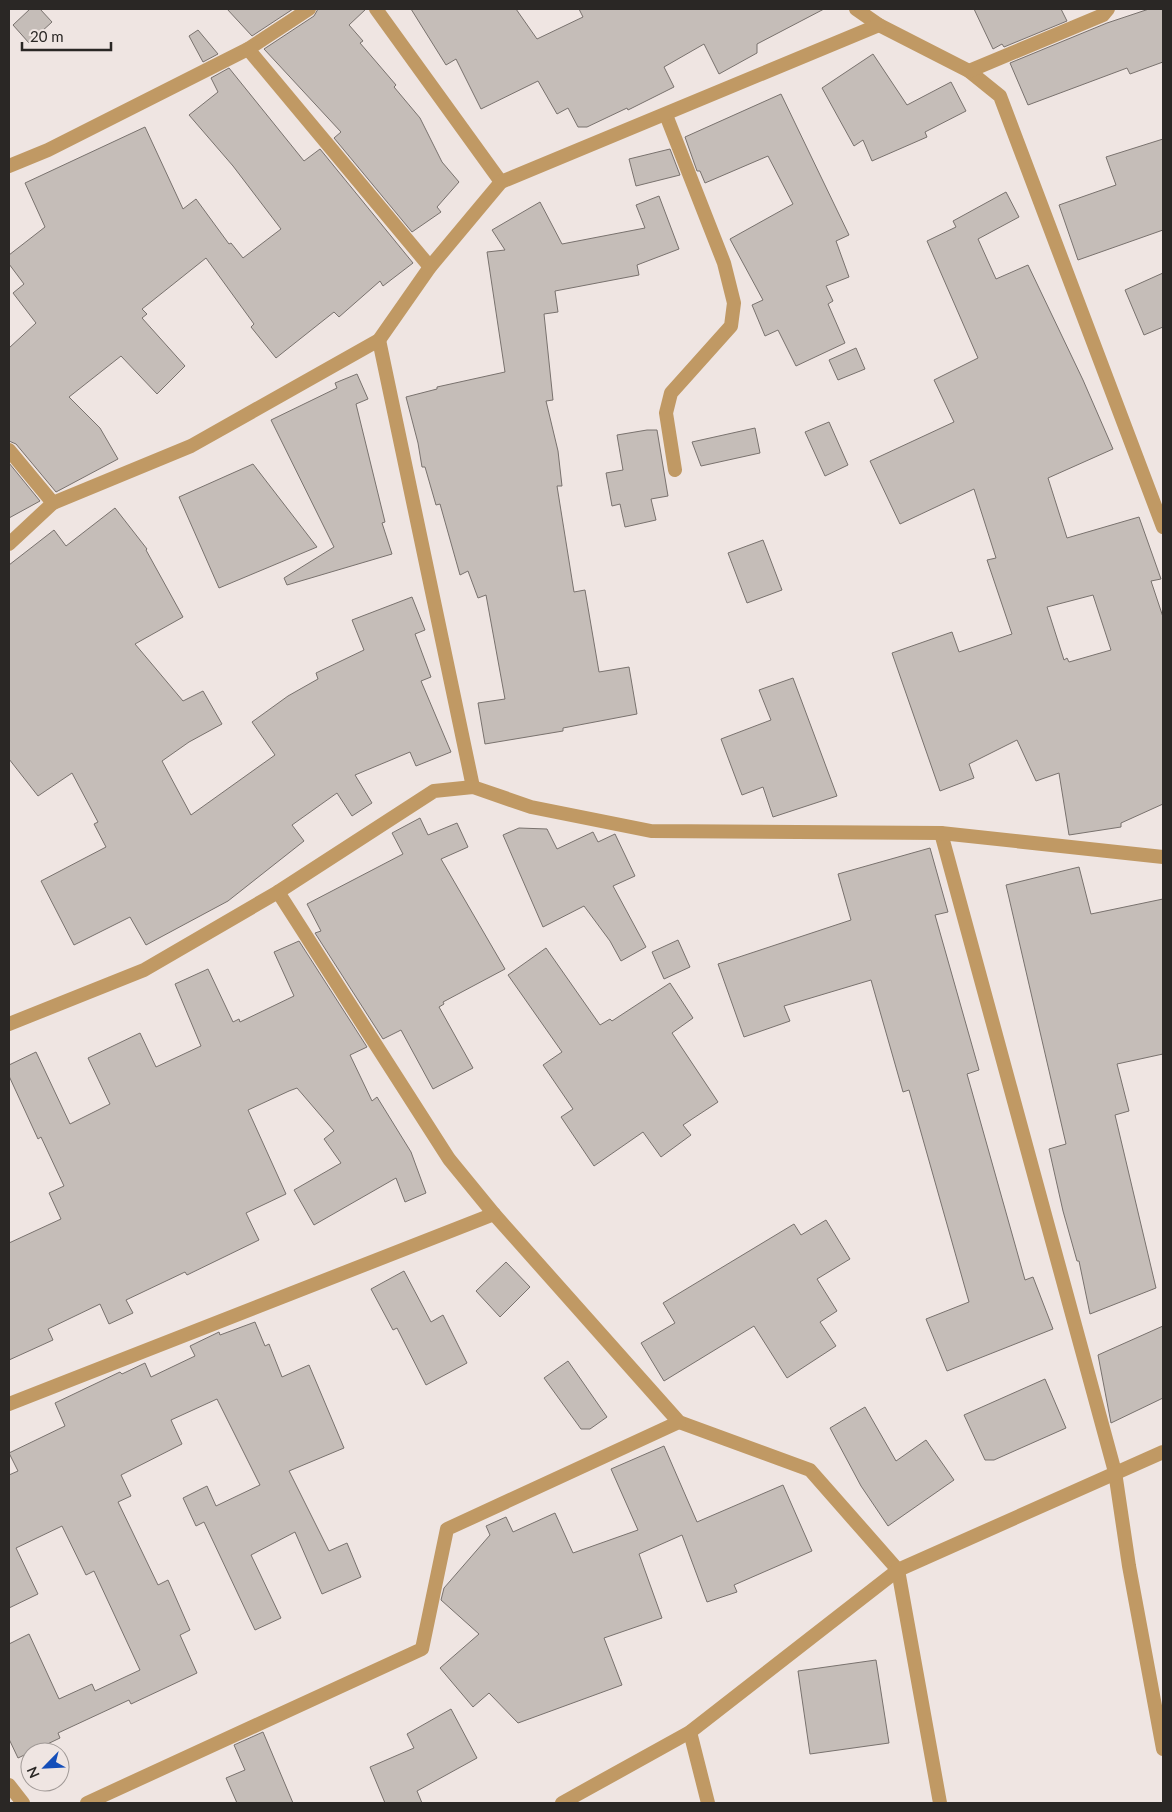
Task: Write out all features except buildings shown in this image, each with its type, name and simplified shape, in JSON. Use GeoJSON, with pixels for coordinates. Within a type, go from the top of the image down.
{"type":"FeatureCollection","features":[{"type":"Feature","properties":{"kind":"street"},"geometry":{"type":"LineString","coordinates":[[9,166],[48,150],[248,48],[309,9]]}},
{"type":"Feature","properties":{"kind":"street"},"geometry":{"type":"LineString","coordinates":[[376,9],[501,182]]}},
{"type":"Feature","properties":{"kind":"street"},"geometry":{"type":"LineString","coordinates":[[856,9],[879,25],[969,72],[1000,96],[1163,527]]}},
{"type":"Feature","properties":{"kind":"street"},"geometry":{"type":"LineString","coordinates":[[969,72],[1103,15],[1108,9]]}},
{"type":"Feature","properties":{"kind":"street"},"geometry":{"type":"LineString","coordinates":[[9,544],[53,502],[191,446],[379,340],[430,267],[501,182],[879,25]]}},
{"type":"Feature","properties":{"kind":"street"},"geometry":{"type":"LineString","coordinates":[[248,48],[430,267]]}},
{"type":"Feature","properties":{"kind":"street"},"geometry":{"type":"LineString","coordinates":[[666,115],[724,263],[734,303],[731,326],[671,393],[666,413],[675,470]]}},
{"type":"Feature","properties":{"kind":"street"},"geometry":{"type":"LineString","coordinates":[[379,340],[473,787]]}},
{"type":"Feature","properties":{"kind":"street"},"geometry":{"type":"LineString","coordinates":[[9,450],[53,502]]}},
{"type":"Feature","properties":{"kind":"street"},"geometry":{"type":"LineString","coordinates":[[9,1024],[144,970],[278,892],[434,791],[473,787],[531,807],[651,831],[941,833],[1163,857]]}},
{"type":"Feature","properties":{"kind":"street"},"geometry":{"type":"LineString","coordinates":[[941,833],[1115,1472],[1129,1566],[1163,1749]]}},
{"type":"Feature","properties":{"kind":"street"},"geometry":{"type":"LineString","coordinates":[[278,892],[449,1158],[494,1214],[679,1422],[810,1470],[898,1570],[940,1803]]}},
{"type":"Feature","properties":{"kind":"street"},"geometry":{"type":"LineString","coordinates":[[9,1404],[494,1214]]}},
{"type":"Feature","properties":{"kind":"street"},"geometry":{"type":"LineString","coordinates":[[87,1803],[422,1649],[447,1529],[679,1422]]}},
{"type":"Feature","properties":{"kind":"street"},"geometry":{"type":"LineString","coordinates":[[562,1803],[690,1732],[898,1570],[1163,1452]]}},
{"type":"Feature","properties":{"kind":"street"},"geometry":{"type":"LineString","coordinates":[[690,1732],[708,1803]]}},
{"type":"Feature","properties":{"kind":"street"},"geometry":{"type":"LineString","coordinates":[[9,1785],[23,1803]]}}]}
